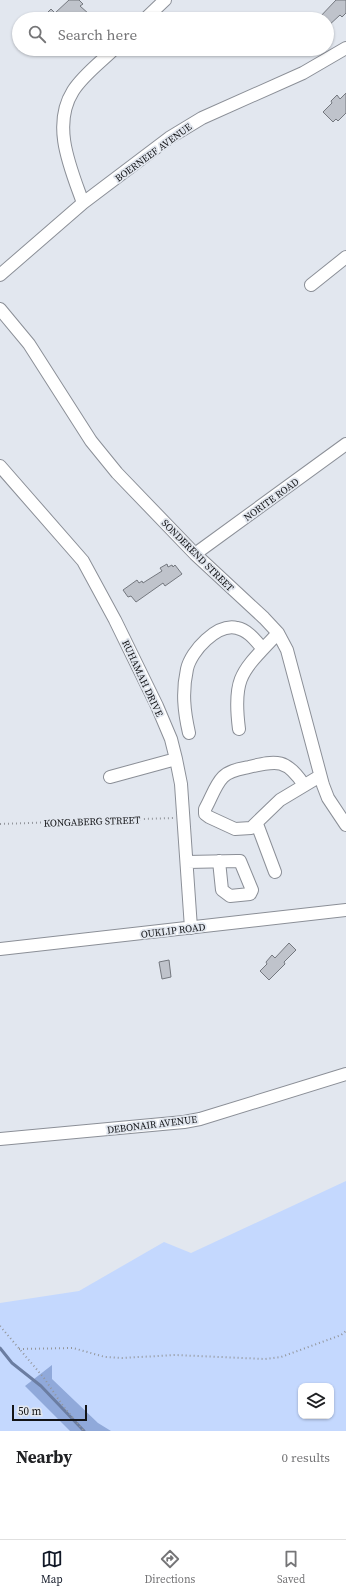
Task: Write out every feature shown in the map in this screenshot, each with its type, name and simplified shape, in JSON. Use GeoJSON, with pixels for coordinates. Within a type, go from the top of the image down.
{"type":"FeatureCollection","features":[{"type":"Feature","properties":{"kind":"street"},"geometry":{"type":"LineString","coordinates":[[152,12],[165,0]]}},
{"type":"Feature","properties":{"kind":"street","name":"BOERNEEF AVENUE"},"geometry":{"type":"LineString","coordinates":[[334,55],[346,48]]}},
{"type":"Feature","properties":{"kind":"street"},"geometry":{"type":"LineString","coordinates":[[83,203],[64,147],[65,114],[69,98],[78,84],[107,56]]}},
{"type":"Feature","properties":{"kind":"street","name":"BOERNEEF AVENUE"},"geometry":{"type":"LineString","coordinates":[[0,275],[83,203],[169,138],[202,118],[303,73],[332,56]]}},
{"type":"Feature","properties":{"kind":"street"},"geometry":{"type":"LineString","coordinates":[[311,285],[346,257]]}},
{"type":"Feature","properties":{"kind":"street","name":"SONDEREND STREET"},"geometry":{"type":"LineString","coordinates":[[0,309],[29,344],[91,441],[117,473],[195,554],[264,618],[278,633],[287,650],[320,776],[328,798],[346,825]]}},
{"type":"Feature","properties":{"kind":"street","name":"NORITE ROAD"},"geometry":{"type":"LineString","coordinates":[[195,554],[346,444]]}},
{"type":"Feature","properties":{"kind":"street","name":"RUHAMAH DRIVE"},"geometry":{"type":"LineString","coordinates":[[0,466],[83,561],[115,620],[157,706],[171,739],[181,784],[191,928]]}},
{"type":"Feature","properties":{"kind":"street"},"geometry":{"type":"LineString","coordinates":[[189,733],[184,709],[184,688],[190,659],[201,644],[219,631],[232,627],[238,628],[250,635],[263,649]]}},
{"type":"Feature","properties":{"kind":"street"},"geometry":{"type":"LineString","coordinates":[[239,730],[238,685],[248,664],[278,633]]}},
{"type":"Feature","properties":{"kind":"street"},"geometry":{"type":"LineString","coordinates":[[110,777],[176,759]]}},
{"type":"Feature","properties":{"kind":"street"},"geometry":{"type":"LineString","coordinates":[[304,785],[293,771],[282,764],[273,762],[234,770],[225,775],[220,781],[205,809],[205,814],[235,829],[251,828],[257,824],[280,800],[320,776]]}},
{"type":"Feature","properties":{"kind":"street"},"geometry":{"type":"LineString","coordinates":[[257,824],[275,872]]}},
{"type":"Feature","properties":{"kind":"street"},"geometry":{"type":"LineString","coordinates":[[187,862],[219,861]]}},
{"type":"Feature","properties":{"kind":"street","name":"OUKLIP ROAD"},"geometry":{"type":"LineString","coordinates":[[0,949],[346,910]]}},
{"type":"Feature","properties":{"kind":"street","name":"DEBONAIR AVENUE"},"geometry":{"type":"LineString","coordinates":[[0,1139],[184,1122],[200,1119],[346,1074]]}},
{"type":"Feature","properties":{"kind":"path","name":"KONGABERG STREET"},"geometry":{"type":"LineString","coordinates":[[0,824],[184,818]]}},
{"type":"Feature","properties":{"kind":"path"},"geometry":{"type":"LineString","coordinates":[[0,1326],[44,1378],[63,1406],[84,1431]]}},
{"type":"Feature","properties":{"kind":"path"},"geometry":{"type":"LineString","coordinates":[[19,1349],[72,1348],[105,1357],[122,1358],[175,1354],[265,1359],[281,1357],[341,1335],[346,1331]]}},
{"type":"Feature","properties":{"kind":"shaded area"},"geometry":{"type":"Polygon","coordinates":[[[346,1181],[346,1431],[0,1431],[0,1303],[79,1291],[164,1242],[191,1253],[346,1181]]]}},
{"type":"Feature","properties":{"kind":"shaded area"},"geometry":{"type":"Polygon","coordinates":[[[52,1365],[52,1379],[98,1423],[111,1431],[70,1431],[25,1386],[52,1365]]]}},
{"type":"Feature","properties":{"kind":"building"},"geometry":{"type":"Polygon","coordinates":[[[69,0],[79,0],[83,4],[80,6],[87,12],[56,12],[69,0]]]}},
{"type":"Feature","properties":{"kind":"building"},"geometry":{"type":"Polygon","coordinates":[[[336,0],[346,0],[346,13],[342,17],[340,15],[334,21],[334,12],[325,12],[336,0]]]}},
{"type":"Feature","properties":{"kind":"building"},"geometry":{"type":"Polygon","coordinates":[[[346,93],[346,113],[338,121],[336,119],[333,122],[323,112],[332,103],[331,101],[337,95],[340,99],[346,93]]]}},
{"type":"Feature","properties":{"kind":"building"},"geometry":{"type":"Polygon","coordinates":[[[167,564],[168,567],[172,565],[173,567],[175,565],[182,574],[165,586],[163,583],[136,602],[131,596],[128,597],[123,590],[137,580],[139,583],[142,581],[143,583],[162,571],[160,568],[167,564]]]}},
{"type":"Feature","properties":{"kind":"building"},"geometry":{"type":"Polygon","coordinates":[[[289,943],[296,950],[269,980],[260,971],[267,964],[266,962],[272,955],[275,958],[289,943]]]}},
{"type":"Feature","properties":{"kind":"building"},"geometry":{"type":"Polygon","coordinates":[[[169,960],[171,977],[162,979],[159,962],[169,960]]]}},
{"type":"Feature","properties":{"kind":"waterway"},"geometry":{"type":"LineString","coordinates":[[0,1348],[12,1363],[41,1386],[84,1431]]}}]}
